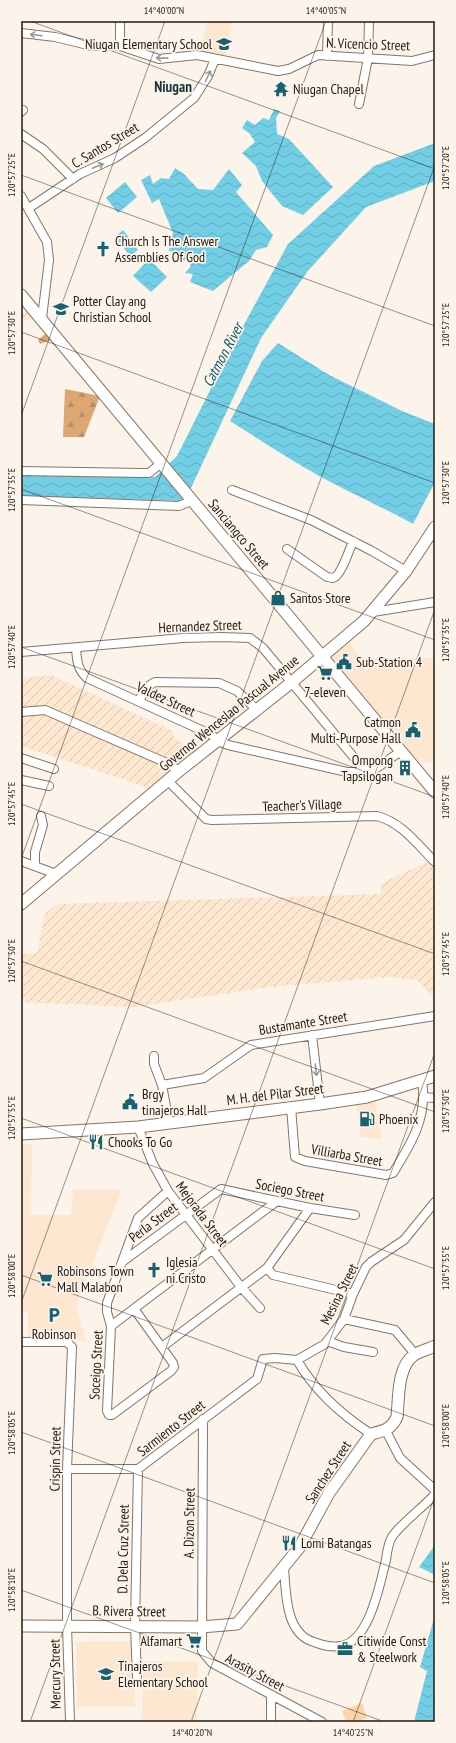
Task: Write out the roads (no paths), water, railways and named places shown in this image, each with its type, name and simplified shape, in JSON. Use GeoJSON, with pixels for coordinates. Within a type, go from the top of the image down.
{"type":"FeatureCollection","features":[{"type":"Feature","properties":{"kind":"main road","name":"Sanciangco Street"},"geometry":{"type":"LineString","coordinates":[[21,295],[42,318],[162,466],[323,656],[435,792]]}},
{"type":"Feature","properties":{"kind":"main road","name":"Governor Wenceslao Pascual Avenue"},"geometry":{"type":"LineString","coordinates":[[21,904],[179,771],[292,682],[373,612],[406,571],[435,527]]}},
{"type":"Feature","properties":{"kind":"main road","name":"M. H. del Pilar Street"},"geometry":{"type":"LineString","coordinates":[[21,1134],[138,1127],[320,1104],[367,1097],[435,1076]]}},
{"type":"Feature","properties":{"kind":"main road"},"geometry":{"type":"LineString","coordinates":[[386,1431],[394,1424],[396,1417],[404,1368],[415,1354],[435,1346]]}},
{"type":"Feature","properties":{"kind":"main road","name":"Sanchez Street"},"geometry":{"type":"LineString","coordinates":[[237,1624],[284,1568],[303,1542],[329,1493],[371,1434],[386,1431]]}},
{"type":"Feature","properties":{"kind":"main road","name":"B. Rivera Street"},"geometry":{"type":"LineString","coordinates":[[21,1626],[67,1625],[201,1627],[237,1624]]}},
{"type":"Feature","properties":{"kind":"street"},"geometry":{"type":"LineString","coordinates":[[120,21],[120,46]]}},
{"type":"Feature","properties":{"kind":"street"},"geometry":{"type":"LineString","coordinates":[[327,56],[328,21]]}},
{"type":"Feature","properties":{"kind":"street"},"geometry":{"type":"LineString","coordinates":[[358,104],[368,58],[370,21]]}},
{"type":"Feature","properties":{"kind":"street","name":"N. Vicencio Street"},"geometry":{"type":"LineString","coordinates":[[21,33],[55,38],[92,46],[120,46],[159,59],[197,55],[278,71],[289,69],[311,57],[327,56],[412,61],[435,55]]}},
{"type":"Feature","properties":{"kind":"street","name":"C. Santos Street"},"geometry":{"type":"LineString","coordinates":[[30,208],[73,179],[88,170],[115,158],[145,138],[194,98],[202,88],[215,59]]}},
{"type":"Feature","properties":{"kind":"street"},"geometry":{"type":"LineString","coordinates":[[21,134],[44,149],[73,179]]}},
{"type":"Feature","properties":{"kind":"street"},"geometry":{"type":"LineString","coordinates":[[21,196],[30,208],[47,242],[49,260],[42,318]]}},
{"type":"Feature","properties":{"kind":"street"},"geometry":{"type":"LineString","coordinates":[[21,471],[143,473],[162,466]]}},
{"type":"Feature","properties":{"kind":"street"},"geometry":{"type":"LineString","coordinates":[[232,490],[311,520],[353,541],[406,571]]}},
{"type":"Feature","properties":{"kind":"street"},"geometry":{"type":"LineString","coordinates":[[21,500],[179,506],[189,497]]}},
{"type":"Feature","properties":{"kind":"street"},"geometry":{"type":"LineString","coordinates":[[287,549],[327,576],[333,578],[338,575],[342,568],[353,541]]}},
{"type":"Feature","properties":{"kind":"street"},"geometry":{"type":"LineString","coordinates":[[373,612],[435,602]]}},
{"type":"Feature","properties":{"kind":"street","name":"Hernandez Street"},"geometry":{"type":"LineString","coordinates":[[21,652],[183,638],[247,637],[258,642],[366,772]]}},
{"type":"Feature","properties":{"kind":"street","name":"Valdez Street"},"geometry":{"type":"LineString","coordinates":[[76,648],[78,667],[81,673],[88,678],[212,735],[218,741],[228,745],[347,772],[366,772],[374,770],[401,751]]}},
{"type":"Feature","properties":{"kind":"street"},"geometry":{"type":"LineString","coordinates":[[138,701],[150,685],[155,682],[211,682],[230,687],[256,709]]}},
{"type":"Feature","properties":{"kind":"street"},"geometry":{"type":"LineString","coordinates":[[21,712],[45,710],[166,763],[179,771]]}},
{"type":"Feature","properties":{"kind":"street"},"geometry":{"type":"LineString","coordinates":[[21,758],[54,768]]}},
{"type":"Feature","properties":{"kind":"street"},"geometry":{"type":"LineString","coordinates":[[21,780],[49,786]]}},
{"type":"Feature","properties":{"kind":"street","name":"Teacher's Village"},"geometry":{"type":"LineString","coordinates":[[168,781],[206,819],[377,816],[387,818],[397,824],[435,862]]}},
{"type":"Feature","properties":{"kind":"street"},"geometry":{"type":"LineString","coordinates":[[35,866],[34,852],[43,825],[41,816]]}},
{"type":"Feature","properties":{"kind":"street"},"geometry":{"type":"LineString","coordinates":[[21,861],[56,874]]}},
{"type":"Feature","properties":{"kind":"street","name":"Bustamante Street"},"geometry":{"type":"LineString","coordinates":[[162,1085],[204,1078],[252,1045],[435,1016]]}},
{"type":"Feature","properties":{"kind":"street"},"geometry":{"type":"LineString","coordinates":[[312,1035],[320,1104]]}},
{"type":"Feature","properties":{"kind":"street"},"geometry":{"type":"LineString","coordinates":[[154,1056],[154,1064],[162,1085],[169,1123]]}},
{"type":"Feature","properties":{"kind":"street","name":"Villiarba Street"},"geometry":{"type":"LineString","coordinates":[[291,1107],[295,1157],[305,1161],[386,1175],[393,1173],[419,1124],[424,1097],[422,1081]]}},
{"type":"Feature","properties":{"kind":"street"},"geometry":{"type":"LineString","coordinates":[[424,1097],[435,1098]]}},
{"type":"Feature","properties":{"kind":"street","name":"Mejorada Street"},"geometry":{"type":"LineString","coordinates":[[138,1127],[153,1164],[168,1191],[241,1287],[260,1308]]}},
{"type":"Feature","properties":{"kind":"street","name":"Sociego Street"},"geometry":{"type":"LineString","coordinates":[[220,1189],[310,1208],[355,1215]]}},
{"type":"Feature","properties":{"kind":"street","name":"Perla Street"},"geometry":{"type":"LineString","coordinates":[[122,1263],[220,1189]]}},
{"type":"Feature","properties":{"kind":"street","name":"Soceigo Street"},"geometry":{"type":"LineString","coordinates":[[162,1347],[173,1363],[174,1367],[171,1371],[126,1405],[110,1415],[107,1411],[111,1326],[107,1312],[107,1302],[138,1218],[168,1191]]}},
{"type":"Feature","properties":{"kind":"street"},"geometry":{"type":"LineString","coordinates":[[111,1326],[135,1310],[277,1201]]}},
{"type":"Feature","properties":{"kind":"street","name":"Mesina Street"},"geometry":{"type":"LineString","coordinates":[[296,1360],[327,1341],[344,1319],[361,1276],[371,1262],[404,1240],[435,1202]]}},
{"type":"Feature","properties":{"kind":"street"},"geometry":{"type":"LineString","coordinates":[[135,1310],[162,1347],[267,1268],[310,1208]]}},
{"type":"Feature","properties":{"kind":"street"},"geometry":{"type":"LineString","coordinates":[[267,1268],[273,1275],[353,1294]]}},
{"type":"Feature","properties":{"kind":"street"},"geometry":{"type":"LineString","coordinates":[[344,1319],[395,1330],[415,1354]]}},
{"type":"Feature","properties":{"kind":"street"},"geometry":{"type":"LineString","coordinates":[[327,1341],[344,1347],[373,1352]]}},
{"type":"Feature","properties":{"kind":"street","name":"Crispin Street"},"geometry":{"type":"LineString","coordinates":[[21,1342],[67,1342],[72,1346],[67,1469],[67,1625]]}},
{"type":"Feature","properties":{"kind":"street","name":"Sarmiento Street"},"geometry":{"type":"LineString","coordinates":[[67,1469],[138,1469],[257,1379],[263,1359],[275,1358],[296,1360]]}},
{"type":"Feature","properties":{"kind":"street"},"geometry":{"type":"LineString","coordinates":[[296,1360],[303,1372],[333,1404],[354,1423],[371,1434]]}},
{"type":"Feature","properties":{"kind":"street","name":"A. Dizon Street"},"geometry":{"type":"LineString","coordinates":[[201,1627],[203,1419]]}},
{"type":"Feature","properties":{"kind":"street"},"geometry":{"type":"LineString","coordinates":[[386,1431],[400,1458],[435,1490]]}},
{"type":"Feature","properties":{"kind":"street","name":"D. Dela Cruz Street"},"geometry":{"type":"LineString","coordinates":[[137,1677],[135,1626],[138,1469]]}},
{"type":"Feature","properties":{"kind":"street"},"geometry":{"type":"LineString","coordinates":[[284,1568],[288,1606],[292,1620],[299,1633],[309,1640],[319,1644],[332,1646],[345,1645],[359,1633],[370,1615],[376,1598],[391,1537],[435,1494]]}},
{"type":"Feature","properties":{"kind":"street","name":"Mercury Street"},"geometry":{"type":"LineString","coordinates":[[67,1625],[70,1722]]}},
{"type":"Feature","properties":{"kind":"street","name":"Arasity Street"},"geometry":{"type":"LineString","coordinates":[[201,1627],[202,1651],[212,1663],[322,1722]]}},
{"type":"Feature","properties":{"kind":"street"},"geometry":{"type":"LineString","coordinates":[[271,1722],[272,1695]]}},
{"type":"Feature","properties":{"kind":"water"},"geometry":{"type":"Polygon","coordinates":[[[274,109],[280,111],[276,118],[277,134],[289,139],[333,187],[303,215],[282,206],[262,181],[256,166],[242,153],[255,142],[250,134],[242,128],[247,120],[255,125],[263,118],[269,120],[274,109]]]}},
{"type":"Feature","properties":{"kind":"water"},"geometry":{"type":"Polygon","coordinates":[[[435,143],[435,181],[366,207],[307,272],[261,338],[190,490],[182,501],[21,496],[21,474],[155,477],[177,456],[235,341],[288,244],[374,166],[435,143]]]}},
{"type":"Feature","properties":{"kind":"water"},"geometry":{"type":"Polygon","coordinates":[[[175,168],[184,174],[198,189],[213,190],[229,169],[242,185],[236,192],[273,235],[267,247],[256,250],[249,261],[213,291],[190,282],[193,274],[185,273],[191,266],[188,260],[178,261],[180,252],[169,251],[173,233],[159,199],[152,203],[141,180],[150,175],[153,184],[161,178],[169,179],[175,168]]]}},
{"type":"Feature","properties":{"kind":"water"},"geometry":{"type":"Polygon","coordinates":[[[125,182],[137,197],[118,213],[106,198],[125,182]]]}},
{"type":"Feature","properties":{"kind":"water"},"geometry":{"type":"Polygon","coordinates":[[[123,230],[138,250],[130,256],[115,237],[123,230]]]}},
{"type":"Feature","properties":{"kind":"water"},"geometry":{"type":"Polygon","coordinates":[[[149,259],[167,277],[151,292],[133,276],[149,259]]]}},
{"type":"Feature","properties":{"kind":"water"},"geometry":{"type":"Polygon","coordinates":[[[278,343],[329,375],[402,411],[435,424],[435,482],[413,524],[322,477],[230,421],[262,361],[278,343]]]}},
{"type":"Feature","properties":{"kind":"water"},"geometry":{"type":"Polygon","coordinates":[[[435,1545],[435,1575],[419,1567],[435,1545]]]}},
{"type":"Feature","properties":{"kind":"water"},"geometry":{"type":"Polygon","coordinates":[[[435,1615],[435,1722],[414,1722],[427,1671],[420,1667],[435,1615]]]}},
{"type":"Feature","properties":{"kind":"place","name":"Niugan Elementary School"},"geometry":{"type":"Point","coordinates":[224,44]}},
{"type":"Feature","properties":{"kind":"place","name":"Niugan Chapel"},"geometry":{"type":"Point","coordinates":[281,89]}},
{"type":"Feature","properties":{"kind":"place","name":"Church Is The Answer Assemblies Of God"},"geometry":{"type":"Point","coordinates":[103,249]}},
{"type":"Feature","properties":{"kind":"place","name":"Potter Clay ang Christian School"},"geometry":{"type":"Point","coordinates":[61,309]}},
{"type":"Feature","properties":{"kind":"place","name":"Santos Store"},"geometry":{"type":"Point","coordinates":[278,598]}},
{"type":"Feature","properties":{"kind":"place","name":"Sub-Station 4"},"geometry":{"type":"Point","coordinates":[344,662]}},
{"type":"Feature","properties":{"kind":"place","name":"7-eleven"},"geometry":{"type":"Point","coordinates":[325,673]}},
{"type":"Feature","properties":{"kind":"place","name":"Catmon Multi-Purpose Hall"},"geometry":{"type":"Point","coordinates":[413,730]}},
{"type":"Feature","properties":{"kind":"place","name":"Ompong Tapsilogan"},"geometry":{"type":"Point","coordinates":[405,768]}},
{"type":"Feature","properties":{"kind":"place","name":"Brgy tinajeros Hall"},"geometry":{"type":"Point","coordinates":[130,1102]}},
{"type":"Feature","properties":{"kind":"place","name":"Phoenix"},"geometry":{"type":"Point","coordinates":[367,1119]}},
{"type":"Feature","properties":{"kind":"place","name":"Chooks To Go"},"geometry":{"type":"Point","coordinates":[96,1142]}},
{"type":"Feature","properties":{"kind":"place","name":"Iglesia ni Cristo"},"geometry":{"type":"Point","coordinates":[154,1270]}},
{"type":"Feature","properties":{"kind":"place","name":"Robinsons Town Mall Malabon"},"geometry":{"type":"Point","coordinates":[45,1279]}},
{"type":"Feature","properties":{"kind":"place","name":"Robinson"},"geometry":{"type":"Point","coordinates":[54,1315]}},
{"type":"Feature","properties":{"kind":"place","name":"Lomi Batangas"},"geometry":{"type":"Point","coordinates":[289,1543]}},
{"type":"Feature","properties":{"kind":"place","name":"Alfamart"},"geometry":{"type":"Point","coordinates":[194,1641]}},
{"type":"Feature","properties":{"kind":"place","name":"Citiwide Const & Steelwork"},"geometry":{"type":"Point","coordinates":[345,1649]}},
{"type":"Feature","properties":{"kind":"place","name":"Tinajeros Elementary School"},"geometry":{"type":"Point","coordinates":[106,1674]}},
{"type":"Feature","properties":{"kind":"district","name":"Niugan"},"geometry":{"type":"Point","coordinates":[173,87]}},
{"type":"Feature","properties":{"kind":"water label","name":"Catmon River"},"geometry":{"type":"Point","coordinates":[223,355]}}]}
